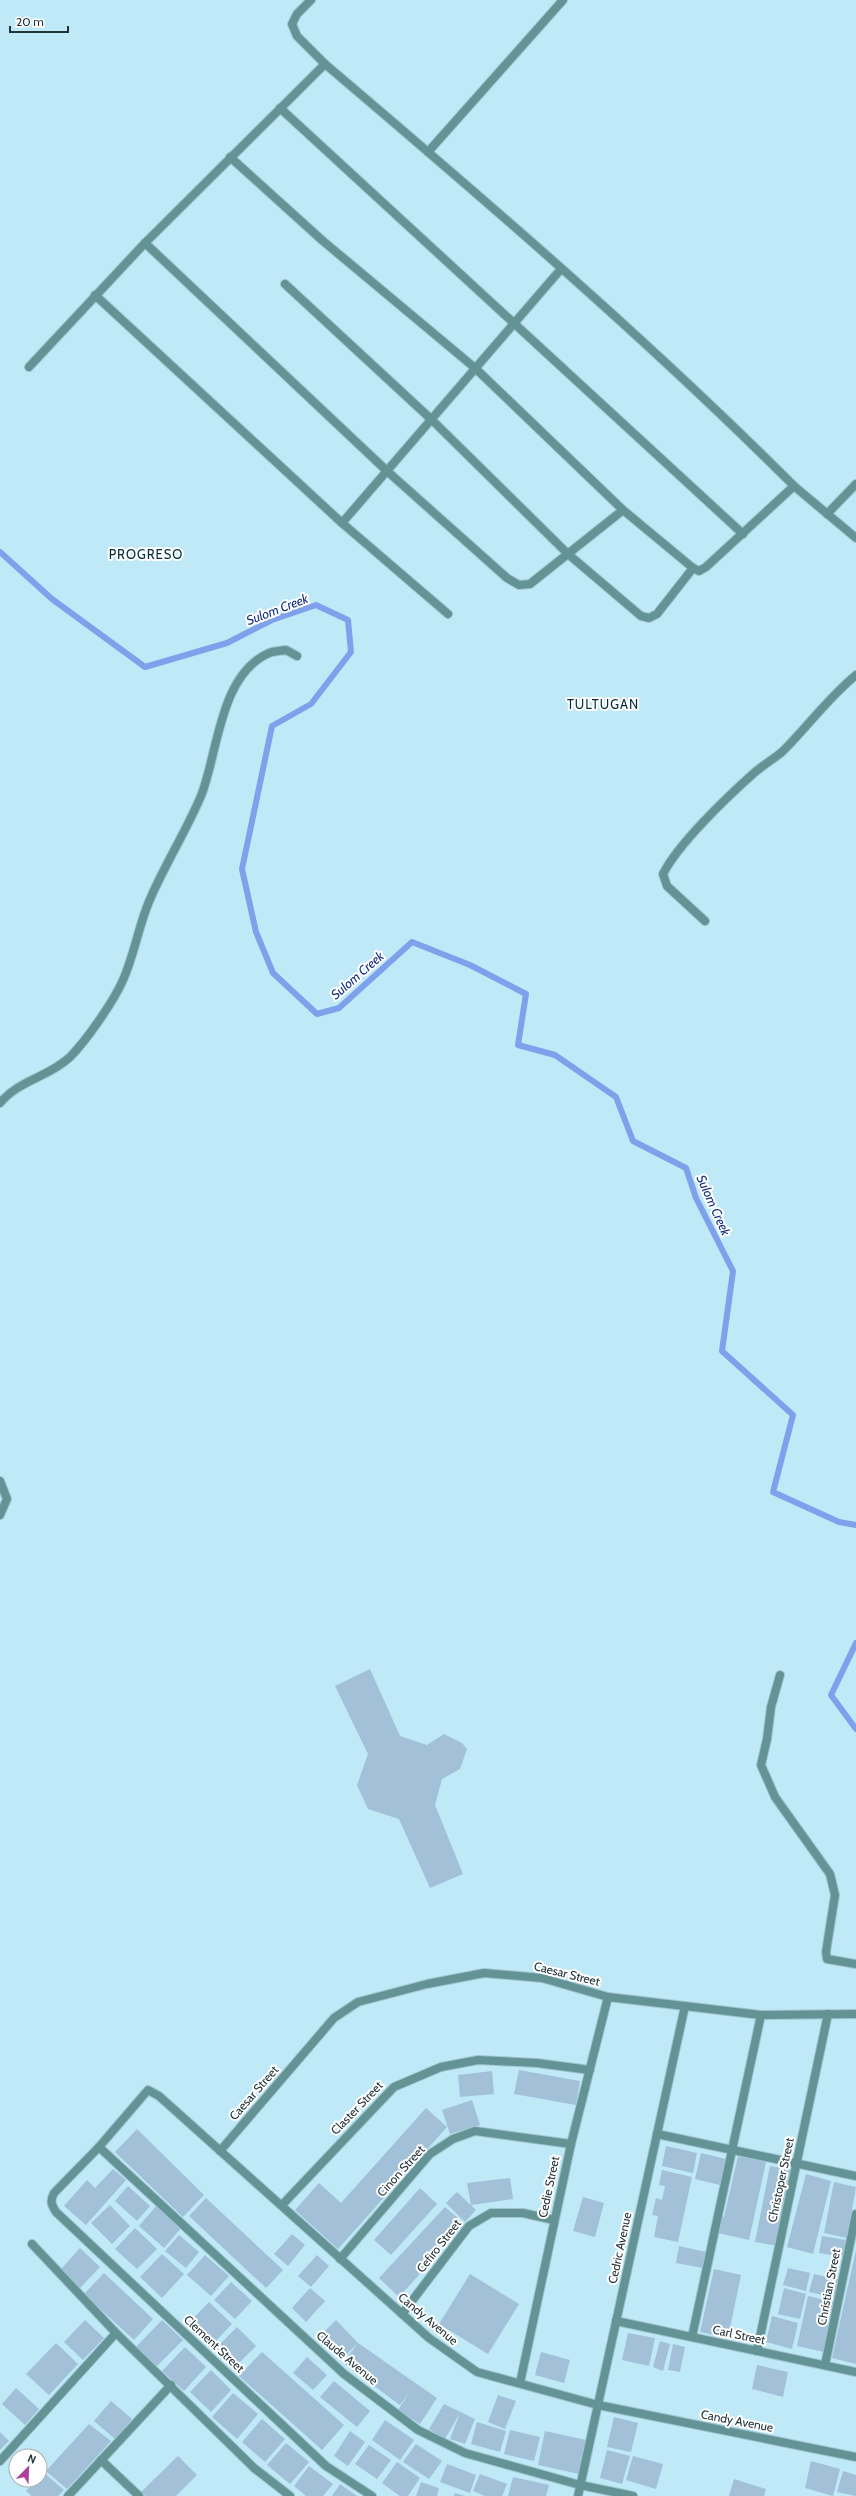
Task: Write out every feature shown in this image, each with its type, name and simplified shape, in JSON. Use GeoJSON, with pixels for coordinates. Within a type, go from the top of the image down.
{"type":"FeatureCollection","features":[{"type":"Feature","properties":{"kind":"street"},"geometry":{"type":"LineString","coordinates":[[311,0],[297,14],[292,24],[297,36],[325,64],[561,269],[794,486],[856,538]]}},
{"type":"Feature","properties":{"kind":"street"},"geometry":{"type":"LineString","coordinates":[[428,152],[564,0]]}},
{"type":"Feature","properties":{"kind":"street"},"geometry":{"type":"LineString","coordinates":[[28,367],[94,295],[230,156],[325,64]]}},
{"type":"Feature","properties":{"kind":"street"},"geometry":{"type":"LineString","coordinates":[[280,108],[514,325],[743,534]]}},
{"type":"Feature","properties":{"kind":"street"},"geometry":{"type":"LineString","coordinates":[[230,156],[323,240],[475,368],[623,510],[693,568],[699,571],[706,567],[794,486]]}},
{"type":"Feature","properties":{"kind":"street"},"geometry":{"type":"LineString","coordinates":[[145,243],[387,471],[507,578],[519,585],[530,584],[623,510]]}},
{"type":"Feature","properties":{"kind":"street"},"geometry":{"type":"LineString","coordinates":[[342,523],[561,269]]}},
{"type":"Feature","properties":{"kind":"street"},"geometry":{"type":"LineString","coordinates":[[285,284],[432,420],[568,554],[641,616],[650,618],[657,614],[693,568]]}},
{"type":"Feature","properties":{"kind":"street"},"geometry":{"type":"LineString","coordinates":[[94,295],[342,523],[448,614]]}},
{"type":"Feature","properties":{"kind":"street"},"geometry":{"type":"LineString","coordinates":[[827,514],[856,484]]}},
{"type":"Feature","properties":{"kind":"street"},"geometry":{"type":"LineString","coordinates":[[0,1103],[6,1095],[25,1082],[51,1070],[70,1056],[101,1015],[123,980],[150,897],[201,795],[226,709],[239,680],[252,664],[269,653],[286,650],[297,656]]}},
{"type":"Feature","properties":{"kind":"street"},"geometry":{"type":"LineString","coordinates":[[706,921],[667,886],[663,874],[669,861],[723,803],[755,772],[781,753],[801,733],[834,693],[856,675]]}},
{"type":"Feature","properties":{"kind":"street"},"geometry":{"type":"LineString","coordinates":[[0,1481],[7,1498],[0,1515]]}},
{"type":"Feature","properties":{"kind":"street"},"geometry":{"type":"LineString","coordinates":[[780,1675],[771,1707],[768,1739],[761,1765],[775,1797],[830,1874],[835,1895],[826,1952],[828,1959],[856,1964]]}},
{"type":"Feature","properties":{"kind":"street","name":"Caesar Street"},"geometry":{"type":"LineString","coordinates":[[220,2151],[334,2018],[358,2002],[427,1984],[484,1973],[542,1978],[608,1997],[761,2015],[856,2014]]}},
{"type":"Feature","properties":{"kind":"street","name":"Cedie Street"},"geometry":{"type":"LineString","coordinates":[[520,2383],[571,2144],[608,1997]]}},
{"type":"Feature","properties":{"kind":"street","name":"Cedric Avenue"},"geometry":{"type":"LineString","coordinates":[[578,2496],[685,2006]]}},
{"type":"Feature","properties":{"kind":"street","name":"Christoper Street"},"geometry":{"type":"LineString","coordinates":[[757,2351],[828,2014]]}},
{"type":"Feature","properties":{"kind":"street"},"geometry":{"type":"LineString","coordinates":[[692,2337],[761,2015]]}},
{"type":"Feature","properties":{"kind":"street","name":"Claster Street"},"geometry":{"type":"LineString","coordinates":[[282,2205],[394,2087],[441,2067],[478,2060],[537,2063],[590,2070]]}},
{"type":"Feature","properties":{"kind":"street","name":"Candy Avenue"},"geometry":{"type":"LineString","coordinates":[[99,2147],[148,2090],[153,2091],[429,2338],[476,2372],[598,2405],[856,2457]]}},
{"type":"Feature","properties":{"kind":"street","name":"Cinon Street"},"geometry":{"type":"LineString","coordinates":[[340,2259],[430,2154],[453,2139],[476,2131],[571,2144]]}},
{"type":"Feature","properties":{"kind":"street"},"geometry":{"type":"LineString","coordinates":[[657,2134],[856,2176]]}},
{"type":"Feature","properties":{"kind":"street","name":"Clement Street"},"geometry":{"type":"LineString","coordinates":[[99,2147],[50,2200],[56,2212],[326,2466],[372,2496]]}},
{"type":"Feature","properties":{"kind":"street","name":"Claude Avenue"},"geometry":{"type":"LineString","coordinates":[[99,2147],[344,2374],[418,2430],[465,2453],[580,2485],[633,2496]]}},
{"type":"Feature","properties":{"kind":"street","name":"Cefiro Street"},"geometry":{"type":"LineString","coordinates":[[402,2314],[469,2226],[491,2214],[523,2213],[554,2220]]}},
{"type":"Feature","properties":{"kind":"street","name":"Christian Street"},"geometry":{"type":"LineString","coordinates":[[825,2365],[856,2214]]}},
{"type":"Feature","properties":{"kind":"street"},"geometry":{"type":"LineString","coordinates":[[32,2244],[116,2333],[254,2468],[290,2496]]}},
{"type":"Feature","properties":{"kind":"street","name":"Carl Street"},"geometry":{"type":"LineString","coordinates":[[616,2321],[856,2372]]}},
{"type":"Feature","properties":{"kind":"street"},"geometry":{"type":"LineString","coordinates":[[0,2461],[116,2333]]}},
{"type":"Feature","properties":{"kind":"street"},"geometry":{"type":"LineString","coordinates":[[68,2496],[171,2386]]}},
{"type":"Feature","properties":{"kind":"street"},"geometry":{"type":"LineString","coordinates":[[101,2460],[139,2496]]}},
{"type":"Feature","properties":{"kind":"building"},"geometry":{"type":"Polygon","coordinates":[[[370,1669],[400,1736],[427,1745],[444,1734],[462,1743],[467,1749],[460,1769],[442,1779],[435,1805],[463,1874],[430,1888],[399,1819],[368,1809],[357,1785],[368,1754],[335,1686],[370,1669]]]}},
{"type":"Feature","properties":{"kind":"building"},"geometry":{"type":"Polygon","coordinates":[[[519,2070],[580,2081],[576,2105],[514,2094],[519,2070]]]}},
{"type":"Feature","properties":{"kind":"building"},"geometry":{"type":"Polygon","coordinates":[[[492,2071],[494,2094],[460,2097],[458,2075],[492,2071]]]}},
{"type":"Feature","properties":{"kind":"building"},"geometry":{"type":"Polygon","coordinates":[[[472,2100],[480,2125],[450,2134],[442,2110],[472,2100]]]}},
{"type":"Feature","properties":{"kind":"building"},"geometry":{"type":"Polygon","coordinates":[[[426,2108],[447,2127],[338,2249],[295,2210],[319,2183],[341,2203],[426,2108]]]}},
{"type":"Feature","properties":{"kind":"building"},"geometry":{"type":"Polygon","coordinates":[[[137,2129],[204,2195],[183,2217],[115,2152],[137,2129]]]}},
{"type":"Feature","properties":{"kind":"building"},"geometry":{"type":"Polygon","coordinates":[[[666,2146],[697,2153],[693,2173],[662,2166],[666,2146]]]}},
{"type":"Feature","properties":{"kind":"building"},"geometry":{"type":"Polygon","coordinates":[[[701,2153],[726,2159],[720,2185],[695,2179],[701,2153]]]}},
{"type":"Feature","properties":{"kind":"building"},"geometry":{"type":"Polygon","coordinates":[[[738,2156],[766,2162],[749,2240],[718,2233],[722,2216],[724,2217],[738,2156]]]}},
{"type":"Feature","properties":{"kind":"building"},"geometry":{"type":"Polygon","coordinates":[[[770,2166],[793,2170],[778,2246],[755,2242],[770,2166]]]}},
{"type":"Feature","properties":{"kind":"building"},"geometry":{"type":"Polygon","coordinates":[[[113,2169],[126,2180],[86,2225],[64,2206],[87,2180],[95,2188],[113,2169]]]}},
{"type":"Feature","properties":{"kind":"building"},"geometry":{"type":"Polygon","coordinates":[[[662,2170],[692,2177],[678,2242],[654,2237],[658,2216],[652,2215],[656,2198],[662,2200],[665,2186],[659,2185],[662,2170]]]}},
{"type":"Feature","properties":{"kind":"building"},"geometry":{"type":"Polygon","coordinates":[[[806,2174],[831,2181],[813,2254],[787,2247],[806,2174]]]}},
{"type":"Feature","properties":{"kind":"building"},"geometry":{"type":"Polygon","coordinates":[[[510,2178],[513,2199],[471,2205],[467,2183],[510,2178]]]}},
{"type":"Feature","properties":{"kind":"building"},"geometry":{"type":"Polygon","coordinates":[[[834,2182],[856,2187],[847,2238],[824,2233],[834,2182]]]}},
{"type":"Feature","properties":{"kind":"building"},"geometry":{"type":"Polygon","coordinates":[[[128,2186],[150,2206],[137,2221],[115,2201],[128,2186]]]}},
{"type":"Feature","properties":{"kind":"building"},"geometry":{"type":"Polygon","coordinates":[[[420,2188],[437,2204],[391,2255],[374,2240],[420,2188]]]}},
{"type":"Feature","properties":{"kind":"building"},"geometry":{"type":"Polygon","coordinates":[[[457,2192],[476,2210],[465,2222],[446,2203],[457,2192]]]}},
{"type":"Feature","properties":{"kind":"building"},"geometry":{"type":"Polygon","coordinates":[[[583,2197],[604,2203],[595,2237],[573,2231],[583,2197]]]}},
{"type":"Feature","properties":{"kind":"building"},"geometry":{"type":"Polygon","coordinates":[[[206,2198],[283,2270],[266,2288],[189,2216],[206,2198]]]}},
{"type":"Feature","properties":{"kind":"building"},"geometry":{"type":"Polygon","coordinates":[[[110,2205],[130,2226],[112,2244],[91,2223],[110,2205]]]}},
{"type":"Feature","properties":{"kind":"building"},"geometry":{"type":"Polygon","coordinates":[[[157,2205],[182,2227],[164,2248],[139,2226],[157,2205]]]}},
{"type":"Feature","properties":{"kind":"building"},"geometry":{"type":"Polygon","coordinates":[[[445,2207],[465,2224],[399,2297],[379,2278],[445,2207]]]}},
{"type":"Feature","properties":{"kind":"building"},"geometry":{"type":"Polygon","coordinates":[[[135,2228],[157,2249],[137,2269],[115,2249],[135,2228]]]}},
{"type":"Feature","properties":{"kind":"building"},"geometry":{"type":"Polygon","coordinates":[[[292,2234],[305,2245],[288,2266],[274,2254],[292,2234]]]}},
{"type":"Feature","properties":{"kind":"building"},"geometry":{"type":"Polygon","coordinates":[[[179,2235],[199,2252],[186,2268],[165,2251],[179,2235]]]}},
{"type":"Feature","properties":{"kind":"building"},"geometry":{"type":"Polygon","coordinates":[[[822,2236],[846,2240],[844,2257],[819,2253],[822,2236]]]}},
{"type":"Feature","properties":{"kind":"building"},"geometry":{"type":"Polygon","coordinates":[[[679,2246],[706,2252],[703,2268],[676,2263],[679,2246]]]}},
{"type":"Feature","properties":{"kind":"building"},"geometry":{"type":"Polygon","coordinates":[[[80,2248],[100,2267],[80,2288],[61,2269],[80,2248]]]}},
{"type":"Feature","properties":{"kind":"building"},"geometry":{"type":"Polygon","coordinates":[[[856,2250],[856,2364],[832,2358],[856,2250]]]}},
{"type":"Feature","properties":{"kind":"building"},"geometry":{"type":"Polygon","coordinates":[[[162,2254],[184,2274],[162,2298],[140,2277],[162,2254]]]}},
{"type":"Feature","properties":{"kind":"building"},"geometry":{"type":"Polygon","coordinates":[[[205,2255],[229,2276],[211,2296],[187,2275],[205,2255]]]}},
{"type":"Feature","properties":{"kind":"building"},"geometry":{"type":"Polygon","coordinates":[[[317,2255],[329,2266],[311,2287],[298,2276],[317,2255]]]}},
{"type":"Feature","properties":{"kind":"building"},"geometry":{"type":"Polygon","coordinates":[[[788,2268],[810,2273],[806,2291],[783,2285],[788,2268]]]}},
{"type":"Feature","properties":{"kind":"building"},"geometry":{"type":"Polygon","coordinates":[[[714,2269],[741,2275],[728,2338],[700,2332],[714,2269]]]}},
{"type":"Feature","properties":{"kind":"building"},"geometry":{"type":"Polygon","coordinates":[[[104,2273],[153,2319],[134,2340],[84,2294],[104,2273]]]}},
{"type":"Feature","properties":{"kind":"building"},"geometry":{"type":"Polygon","coordinates":[[[470,2274],[519,2304],[488,2354],[439,2324],[470,2274]]]}},
{"type":"Feature","properties":{"kind":"building"},"geometry":{"type":"Polygon","coordinates":[[[814,2274],[841,2280],[836,2298],[809,2292],[814,2274]]]}},
{"type":"Feature","properties":{"kind":"building"},"geometry":{"type":"Polygon","coordinates":[[[231,2282],[252,2301],[235,2319],[214,2300],[231,2282]]]}},
{"type":"Feature","properties":{"kind":"building"},"geometry":{"type":"Polygon","coordinates":[[[310,2288],[325,2301],[306,2322],[292,2308],[310,2288]]]}},
{"type":"Feature","properties":{"kind":"building"},"geometry":{"type":"Polygon","coordinates":[[[784,2288],[806,2294],[800,2319],[778,2314],[784,2288]]]}},
{"type":"Feature","properties":{"kind":"building"},"geometry":{"type":"Polygon","coordinates":[[[808,2296],[834,2302],[824,2352],[797,2346],[808,2296]]]}},
{"type":"Feature","properties":{"kind":"building"},"geometry":{"type":"Polygon","coordinates":[[[209,2302],[232,2324],[210,2347],[187,2325],[209,2302]]]}},
{"type":"Feature","properties":{"kind":"building"},"geometry":{"type":"Polygon","coordinates":[[[772,2316],[798,2323],[792,2349],[766,2342],[772,2316]]]}},
{"type":"Feature","properties":{"kind":"building"},"geometry":{"type":"Polygon","coordinates":[[[85,2320],[104,2338],[83,2360],[64,2342],[85,2320]]]}},
{"type":"Feature","properties":{"kind":"building"},"geometry":{"type":"Polygon","coordinates":[[[162,2320],[183,2340],[156,2367],[136,2347],[162,2320]]]}},
{"type":"Feature","properties":{"kind":"building"},"geometry":{"type":"Polygon","coordinates":[[[336,2320],[358,2343],[342,2359],[320,2336],[336,2320]]]}},
{"type":"Feature","properties":{"kind":"building"},"geometry":{"type":"Polygon","coordinates":[[[237,2327],[256,2346],[233,2369],[214,2350],[237,2327]]]}},
{"type":"Feature","properties":{"kind":"building"},"geometry":{"type":"Polygon","coordinates":[[[628,2333],[655,2338],[649,2366],[622,2360],[628,2333]]]}},
{"type":"Feature","properties":{"kind":"building"},"geometry":{"type":"Polygon","coordinates":[[[660,2341],[670,2344],[663,2371],[653,2367],[660,2341]]]}},
{"type":"Feature","properties":{"kind":"building"},"geometry":{"type":"Polygon","coordinates":[[[56,2343],[78,2364],[49,2395],[26,2374],[56,2343]]]}},
{"type":"Feature","properties":{"kind":"building"},"geometry":{"type":"Polygon","coordinates":[[[358,2343],[437,2398],[420,2424],[398,2410],[411,2390],[400,2405],[343,2363],[358,2343]]]}},
{"type":"Feature","properties":{"kind":"building"},"geometry":{"type":"Polygon","coordinates":[[[673,2344],[685,2347],[680,2372],[668,2370],[673,2344]]]}},
{"type":"Feature","properties":{"kind":"building"},"geometry":{"type":"Polygon","coordinates":[[[185,2347],[206,2367],[184,2391],[162,2371],[185,2347]]]}},
{"type":"Feature","properties":{"kind":"building"},"geometry":{"type":"Polygon","coordinates":[[[262,2352],[344,2425],[322,2450],[239,2376],[262,2352]]]}},
{"type":"Feature","properties":{"kind":"building"},"geometry":{"type":"Polygon","coordinates":[[[541,2352],[570,2360],[564,2383],[535,2375],[541,2352]]]}},
{"type":"Feature","properties":{"kind":"building"},"geometry":{"type":"Polygon","coordinates":[[[307,2357],[327,2375],[313,2390],[293,2373],[307,2357]]]}},
{"type":"Feature","properties":{"kind":"building"},"geometry":{"type":"Polygon","coordinates":[[[757,2365],[788,2372],[783,2397],[752,2389],[757,2365]]]}},
{"type":"Feature","properties":{"kind":"building"},"geometry":{"type":"Polygon","coordinates":[[[211,2370],[231,2390],[211,2412],[190,2392],[211,2370]]]}},
{"type":"Feature","properties":{"kind":"building"},"geometry":{"type":"Polygon","coordinates":[[[334,2381],[370,2411],[357,2427],[320,2397],[334,2381]]]}},
{"type":"Feature","properties":{"kind":"building"},"geometry":{"type":"Polygon","coordinates":[[[16,2388],[39,2409],[25,2425],[2,2404],[16,2388]]]}},
{"type":"Feature","properties":{"kind":"building"},"geometry":{"type":"Polygon","coordinates":[[[233,2393],[258,2414],[237,2439],[212,2417],[233,2393]]]}},
{"type":"Feature","properties":{"kind":"building"},"geometry":{"type":"Polygon","coordinates":[[[498,2395],[516,2401],[505,2429],[488,2422],[498,2395]]]}},
{"type":"Feature","properties":{"kind":"building"},"geometry":{"type":"Polygon","coordinates":[[[111,2401],[132,2419],[115,2439],[94,2421],[111,2401]]]}},
{"type":"Feature","properties":{"kind":"building"},"geometry":{"type":"Polygon","coordinates":[[[444,2404],[475,2419],[465,2444],[450,2439],[460,2413],[445,2439],[429,2429],[444,2404]]]}},
{"type":"Feature","properties":{"kind":"building"},"geometry":{"type":"Polygon","coordinates":[[[614,2417],[638,2423],[631,2452],[607,2447],[614,2417]]]}},
{"type":"Feature","properties":{"kind":"building"},"geometry":{"type":"Polygon","coordinates":[[[262,2419],[285,2439],[265,2462],[242,2442],[262,2419]]]}},
{"type":"Feature","properties":{"kind":"building"},"geometry":{"type":"Polygon","coordinates":[[[385,2420],[414,2440],[400,2460],[372,2440],[385,2420]]]}},
{"type":"Feature","properties":{"kind":"building"},"geometry":{"type":"Polygon","coordinates":[[[477,2422],[506,2431],[500,2452],[471,2444],[477,2422]]]}},
{"type":"Feature","properties":{"kind":"building"},"geometry":{"type":"Polygon","coordinates":[[[89,2424],[111,2441],[67,2489],[48,2473],[48,2469],[89,2424]]]}},
{"type":"Feature","properties":{"kind":"building"},"geometry":{"type":"Polygon","coordinates":[[[510,2430],[540,2437],[534,2461],[504,2454],[510,2430]]]}},
{"type":"Feature","properties":{"kind":"building"},"geometry":{"type":"Polygon","coordinates":[[[350,2431],[365,2442],[348,2466],[334,2456],[350,2431]]]}},
{"type":"Feature","properties":{"kind":"building"},"geometry":{"type":"Polygon","coordinates":[[[545,2431],[586,2440],[579,2474],[538,2465],[545,2431]]]}},
{"type":"Feature","properties":{"kind":"building"},"geometry":{"type":"Polygon","coordinates":[[[0,2432],[9,2441],[0,2450],[0,2432]]]}},
{"type":"Feature","properties":{"kind":"building"},"geometry":{"type":"Polygon","coordinates":[[[286,2443],[309,2462],[290,2484],[267,2465],[286,2443]]]}},
{"type":"Feature","properties":{"kind":"building"},"geometry":{"type":"Polygon","coordinates":[[[416,2444],[442,2461],[429,2479],[403,2462],[416,2444]]]}},
{"type":"Feature","properties":{"kind":"building"},"geometry":{"type":"Polygon","coordinates":[[[369,2445],[391,2460],[377,2479],[355,2464],[369,2445]]]}},
{"type":"Feature","properties":{"kind":"building"},"geometry":{"type":"Polygon","coordinates":[[[607,2450],[630,2456],[622,2484],[600,2478],[607,2450]]]}},
{"type":"Feature","properties":{"kind":"building"},"geometry":{"type":"Polygon","coordinates":[[[178,2456],[197,2475],[176,2496],[145,2496],[141,2492],[178,2456]]]}},
{"type":"Feature","properties":{"kind":"building"},"geometry":{"type":"Polygon","coordinates":[[[633,2456],[663,2464],[656,2489],[626,2480],[633,2456]]]}},
{"type":"Feature","properties":{"kind":"building"},"geometry":{"type":"Polygon","coordinates":[[[811,2461],[840,2469],[833,2496],[805,2488],[811,2461]]]}},
{"type":"Feature","properties":{"kind":"building"},"geometry":{"type":"Polygon","coordinates":[[[397,2462],[420,2478],[408,2496],[400,2496],[382,2483],[397,2462]]]}},
{"type":"Feature","properties":{"kind":"building"},"geometry":{"type":"Polygon","coordinates":[[[447,2464],[476,2475],[470,2493],[440,2482],[447,2464]]]}},
{"type":"Feature","properties":{"kind":"building"},"geometry":{"type":"Polygon","coordinates":[[[309,2466],[333,2484],[323,2496],[306,2496],[294,2486],[309,2466]]]}},
{"type":"Feature","properties":{"kind":"building"},"geometry":{"type":"Polygon","coordinates":[[[843,2471],[856,2475],[856,2496],[837,2492],[843,2471]]]}},
{"type":"Feature","properties":{"kind":"building"},"geometry":{"type":"Polygon","coordinates":[[[480,2474],[507,2484],[502,2496],[485,2496],[473,2491],[480,2474]]]}},
{"type":"Feature","properties":{"kind":"building"},"geometry":{"type":"Polygon","coordinates":[[[48,2476],[64,2490],[58,2496],[32,2496],[26,2491],[29,2488],[48,2488],[48,2476]]]}},
{"type":"Feature","properties":{"kind":"building"},"geometry":{"type":"Polygon","coordinates":[[[513,2477],[549,2485],[546,2496],[508,2496],[513,2477]]]}},
{"type":"Feature","properties":{"kind":"building"},"geometry":{"type":"Polygon","coordinates":[[[734,2479],[766,2489],[764,2496],[729,2496],[734,2479]]]}},
{"type":"Feature","properties":{"kind":"building"},"geometry":{"type":"Polygon","coordinates":[[[421,2482],[439,2488],[437,2496],[416,2496],[421,2482]]]}},
{"type":"Feature","properties":{"kind":"building"},"geometry":{"type":"Polygon","coordinates":[[[340,2484],[357,2496],[332,2496],[340,2484]]]}},
{"type":"Feature","properties":{"kind":"building"},"geometry":{"type":"Polygon","coordinates":[[[455,2493],[465,2496],[454,2496],[455,2493]]]}},
{"type":"Feature","properties":{"kind":"waterway","name":"Sulom Creek"},"geometry":{"type":"LineString","coordinates":[[0,552],[52,599],[145,667],[227,643],[272,620],[316,605],[348,620],[351,652],[311,704],[272,726],[242,869],[256,932],[273,973],[317,1014],[339,1008],[412,942],[470,965],[526,994],[518,1045],[555,1055],[616,1097],[633,1141],[686,1168],[696,1198],[733,1271],[722,1351],[793,1415],[773,1492],[839,1522],[856,1525]]}},
{"type":"Feature","properties":{"kind":"waterway","name":"Sulom Creek"},"geometry":{"type":"LineString","coordinates":[[856,1643],[831,1695],[856,1729]]}},
{"type":"Feature","properties":{"kind":"district","name":"PROGRESO"},"geometry":{"type":"Point","coordinates":[146,554]}},
{"type":"Feature","properties":{"kind":"district","name":"TULTUGAN"},"geometry":{"type":"Point","coordinates":[603,704]}}]}
